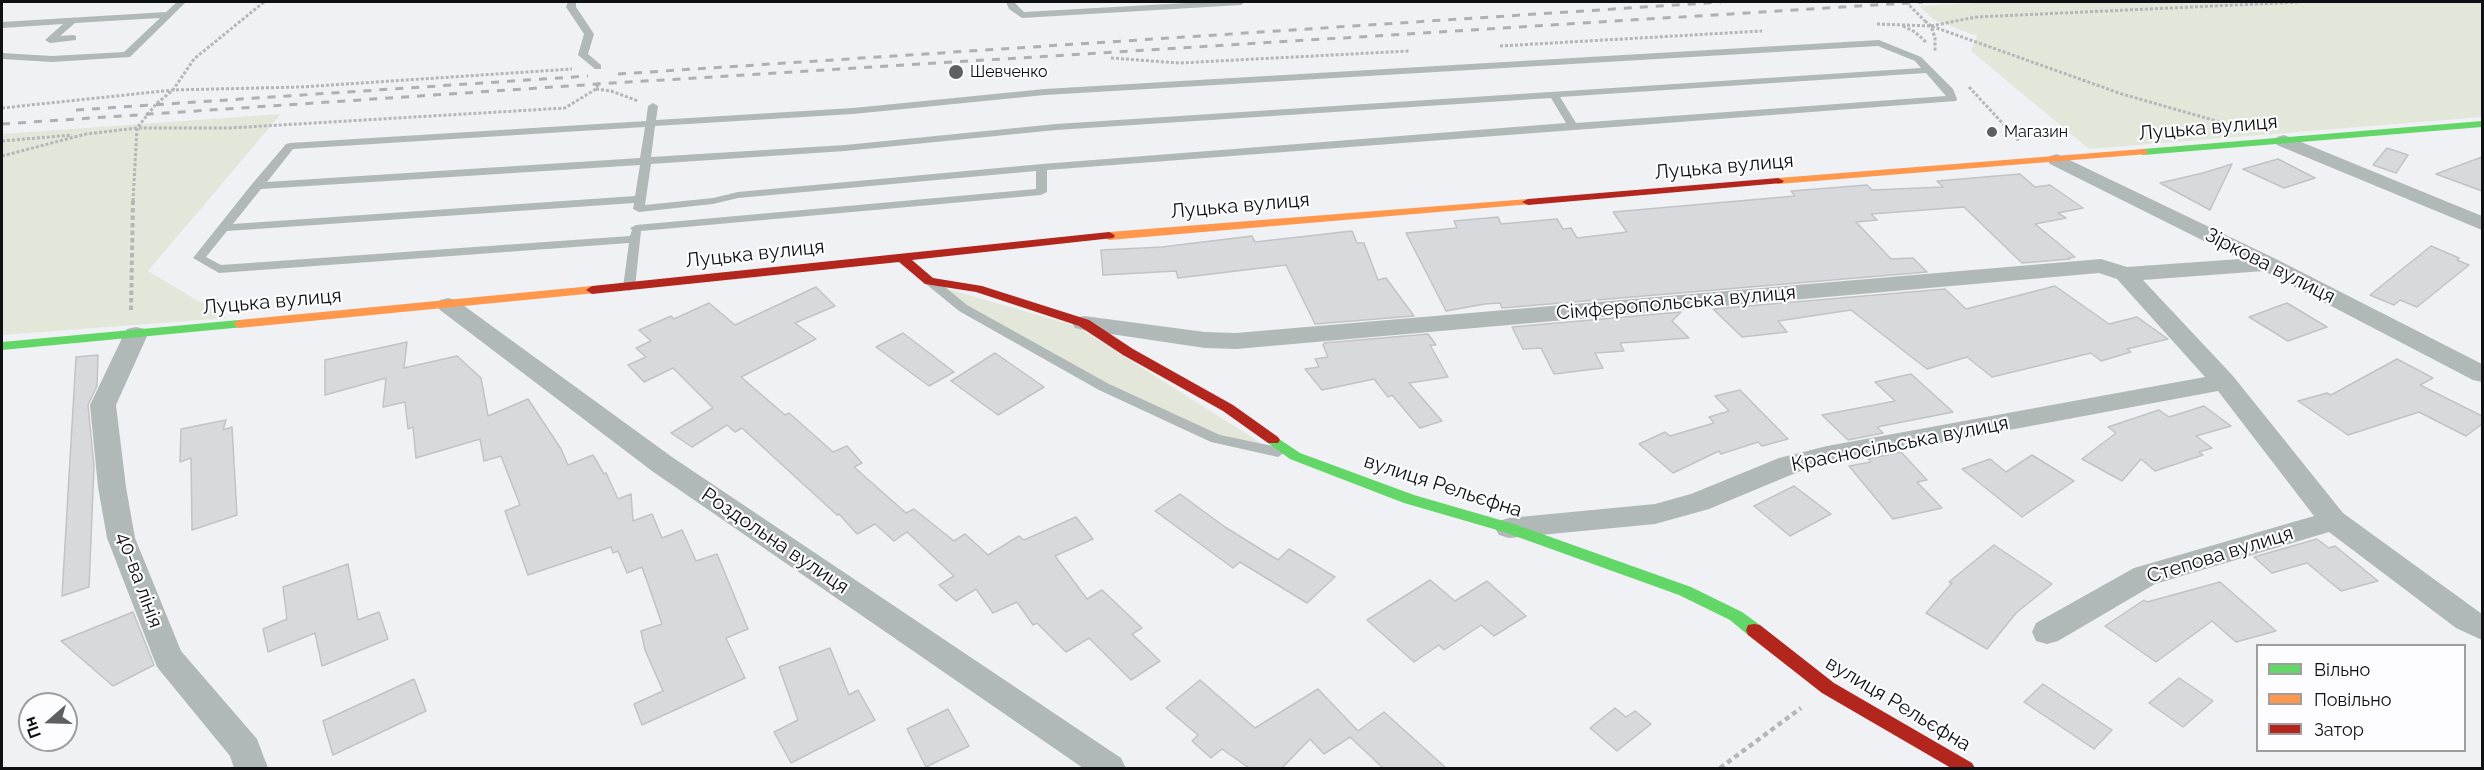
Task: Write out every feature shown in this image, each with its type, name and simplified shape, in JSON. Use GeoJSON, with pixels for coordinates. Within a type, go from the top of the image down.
{"type":"FeatureCollection","features":[{"type":"Feature","properties":{"kind":"street","name":"Луцька вулиця"},"geometry":{"type":"LineString","coordinates":[[2,346],[629,287],[1073,239],[2482,124]]}},
{"type":"Feature","properties":{"kind":"street"},"geometry":{"type":"LineString","coordinates":[[2284,141],[2482,224]]}},
{"type":"Feature","properties":{"kind":"street","name":"Зіркова вулиця"},"geometry":{"type":"LineString","coordinates":[[2057,160],[2268,264],[2482,374]]}},
{"type":"Feature","properties":{"kind":"street","name":"вулиця Рельєфна"},"geometry":{"type":"LineString","coordinates":[[902,258],[929,280],[978,289],[1084,323],[1128,352],[1228,408],[1295,456],[1408,499],[1509,528],[1685,591],[1736,616],[1828,688],[1966,768]]}},
{"type":"Feature","properties":{"kind":"street","name":"Сімферопольська вулиця"},"geometry":{"type":"LineString","coordinates":[[1084,323],[1205,340],[1236,341],[2101,266],[2125,274],[2268,264]]}},
{"type":"Feature","properties":{"kind":"street"},"geometry":{"type":"LineString","coordinates":[[2125,274],[2224,382],[2333,520],[2467,620],[2482,628]]}},
{"type":"Feature","properties":{"kind":"street","name":"Роздольна вулиця"},"geometry":{"type":"LineString","coordinates":[[448,305],[662,464],[1108,768]]}},
{"type":"Feature","properties":{"kind":"street","name":"40-ва лінія"},"geometry":{"type":"LineString","coordinates":[[136,334],[103,405],[112,487],[121,538],[168,658],[245,749],[251,768]]}},
{"type":"Feature","properties":{"kind":"street","name":"Красносільська вулиця"},"geometry":{"type":"LineString","coordinates":[[1509,528],[1655,514],[1699,502],[1789,465],[1827,454],[2224,382]]}},
{"type":"Feature","properties":{"kind":"street","name":"Степова вулиця"},"geometry":{"type":"LineString","coordinates":[[2047,632],[2145,576],[2333,520]]}},
{"type":"Feature","properties":{"kind":"lane"},"geometry":{"type":"LineString","coordinates":[[2,56],[52,59],[127,55],[182,2]]}},
{"type":"Feature","properties":{"kind":"lane"},"geometry":{"type":"LineString","coordinates":[[572,2],[571,7],[589,34],[584,55],[598,67]]}},
{"type":"Feature","properties":{"kind":"lane"},"geometry":{"type":"LineString","coordinates":[[1010,2],[1012,7],[1022,15],[1242,2]]}},
{"type":"Feature","properties":{"kind":"lane"},"geometry":{"type":"LineString","coordinates":[[2,25],[168,15]]}},
{"type":"Feature","properties":{"kind":"lane"},"geometry":{"type":"LineString","coordinates":[[73,20],[50,40],[73,38]]}},
{"type":"Feature","properties":{"kind":"lane"},"geometry":{"type":"LineString","coordinates":[[223,228],[713,201],[738,195],[1042,167],[1952,99],[1949,91],[1918,59],[1879,42],[1045,92],[853,111],[290,146],[256,186],[199,258],[219,268],[635,233],[1041,192],[1042,167]]}},
{"type":"Feature","properties":{"kind":"lane"},"geometry":{"type":"LineString","coordinates":[[256,186],[845,148],[1068,126],[1930,70]]}},
{"type":"Feature","properties":{"kind":"lane"},"geometry":{"type":"LineString","coordinates":[[1554,95],[1573,126]]}},
{"type":"Feature","properties":{"kind":"lane"},"geometry":{"type":"LineString","coordinates":[[629,287],[653,106]]}},
{"type":"Feature","properties":{"kind":"lane"},"geometry":{"type":"LineString","coordinates":[[929,280],[963,308],[1104,387],[1216,439],[1295,456]]}},
{"type":"Feature","properties":{"kind":"path"},"geometry":{"type":"LineString","coordinates":[[136,334],[131,318],[134,150],[137,128],[156,104],[173,90],[194,59],[264,2]]}},
{"type":"Feature","properties":{"kind":"path"},"geometry":{"type":"LineString","coordinates":[[1906,2],[1931,26],[2122,94],[2230,125]]}},
{"type":"Feature","properties":{"kind":"path"},"geometry":{"type":"LineString","coordinates":[[1866,25],[1931,26],[1976,17],[2300,2]]}},
{"type":"Feature","properties":{"kind":"path"},"geometry":{"type":"LineString","coordinates":[[1889,24],[1909,28],[1935,51],[1935,38],[1931,26]]}},
{"type":"Feature","properties":{"kind":"path"},"geometry":{"type":"LineString","coordinates":[[1493,46],[1772,30]]}},
{"type":"Feature","properties":{"kind":"path"},"geometry":{"type":"LineString","coordinates":[[1111,58],[1179,63],[1411,51]]}},
{"type":"Feature","properties":{"kind":"path"},"geometry":{"type":"LineString","coordinates":[[2,108],[173,90],[301,87],[598,67]]}},
{"type":"Feature","properties":{"kind":"path"},"geometry":{"type":"LineString","coordinates":[[1966,84],[2021,142],[2057,160]]}},
{"type":"Feature","properties":{"kind":"path"},"geometry":{"type":"LineString","coordinates":[[2,141],[137,128],[230,128],[565,108],[596,89],[611,91],[653,106]]}},
{"type":"Feature","properties":{"kind":"path"},"geometry":{"type":"LineString","coordinates":[[2,156],[86,134]]}},
{"type":"Feature","properties":{"kind":"path"},"geometry":{"type":"LineString","coordinates":[[1720,768],[1828,688]]}},
{"type":"Feature","properties":{"kind":"shaded area"},"geometry":{"type":"Polygon","coordinates":[[[1993,2],[2482,2],[2482,117],[2089,149],[1971,51],[1977,36],[1934,20],[1919,6],[1993,2]]]}},
{"type":"Feature","properties":{"kind":"shaded area"},"geometry":{"type":"Polygon","coordinates":[[[281,114],[148,271],[227,318],[2,335],[2,134],[281,114]]]}},
{"type":"Feature","properties":{"kind":"shaded area"},"geometry":{"type":"Polygon","coordinates":[[[944,288],[1076,326],[1261,443],[1219,436],[1111,386],[968,307],[944,288]]]}},
{"type":"Feature","properties":{"kind":"building"},"geometry":{"type":"Polygon","coordinates":[[[2387,148],[2408,155],[2396,173],[2373,165],[2387,148]]]}},
{"type":"Feature","properties":{"kind":"building"},"geometry":{"type":"Polygon","coordinates":[[[2482,157],[2482,191],[2436,174],[2482,157]]]}},
{"type":"Feature","properties":{"kind":"building"},"geometry":{"type":"Polygon","coordinates":[[[2278,159],[2315,178],[2284,188],[2243,169],[2278,159]]]}},
{"type":"Feature","properties":{"kind":"building"},"geometry":{"type":"Polygon","coordinates":[[[2232,164],[2210,210],[2160,183],[2203,173],[2232,164]]]}},
{"type":"Feature","properties":{"kind":"building"},"geometry":{"type":"Polygon","coordinates":[[[2020,174],[2035,187],[2050,185],[2083,208],[2058,213],[2066,218],[2035,224],[2075,257],[2022,263],[1964,207],[1871,214],[1877,220],[1856,222],[1891,259],[1913,258],[1927,272],[1502,308],[1500,303],[1485,304],[1446,311],[1406,233],[1457,228],[1454,221],[1498,217],[1501,224],[1557,219],[1563,229],[1571,228],[1577,238],[1627,232],[1613,212],[1795,196],[1791,191],[1867,185],[1872,190],[1943,187],[1937,181],[2020,174]]]}},
{"type":"Feature","properties":{"kind":"building"},"geometry":{"type":"Polygon","coordinates":[[[1352,231],[1357,243],[1364,243],[1378,280],[1386,278],[1414,316],[1315,324],[1286,265],[1178,278],[1176,271],[1103,275],[1101,250],[1162,247],[1252,236],[1255,242],[1352,231]]]}},
{"type":"Feature","properties":{"kind":"building"},"geometry":{"type":"Polygon","coordinates":[[[2431,246],[2469,265],[2417,307],[2400,300],[2394,305],[2370,295],[2431,246]]]}},
{"type":"Feature","properties":{"kind":"building"},"geometry":{"type":"Polygon","coordinates":[[[2055,286],[2109,324],[2137,317],[2168,339],[2127,349],[2131,352],[2101,361],[2091,353],[1992,377],[1967,357],[1927,369],[1851,310],[1778,321],[1787,332],[1742,337],[1713,309],[1945,289],[1966,309],[2055,286]]]}},
{"type":"Feature","properties":{"kind":"building"},"geometry":{"type":"Polygon","coordinates":[[[816,287],[835,306],[795,323],[816,339],[741,377],[785,415],[789,413],[833,452],[847,446],[862,463],[854,467],[906,513],[914,509],[954,541],[965,534],[988,555],[1019,536],[1024,540],[1076,517],[1093,539],[1055,556],[1087,599],[1102,590],[1142,628],[1132,634],[1160,661],[1131,680],[1089,638],[1066,652],[1037,623],[1033,625],[1017,602],[993,613],[976,589],[956,601],[939,585],[954,576],[907,532],[894,541],[875,524],[857,534],[839,514],[837,515],[742,428],[735,432],[727,425],[692,447],[671,433],[713,408],[673,368],[644,382],[628,365],[646,357],[636,348],[651,341],[639,330],[671,316],[674,319],[709,303],[735,325],[816,287]]]}},
{"type":"Feature","properties":{"kind":"building"},"geometry":{"type":"Polygon","coordinates":[[[2287,303],[2327,327],[2288,341],[2249,317],[2287,303]]]}},
{"type":"Feature","properties":{"kind":"building"},"geometry":{"type":"Polygon","coordinates":[[[1681,312],[1672,321],[1689,338],[1620,343],[1624,351],[1595,353],[1603,368],[1554,374],[1541,348],[1523,349],[1512,327],[1681,312]]]}},
{"type":"Feature","properties":{"kind":"building"},"geometry":{"type":"Polygon","coordinates":[[[903,333],[954,372],[929,386],[876,347],[903,333]]]}},
{"type":"Feature","properties":{"kind":"building"},"geometry":{"type":"Polygon","coordinates":[[[1428,334],[1436,345],[1430,345],[1448,377],[1409,383],[1442,421],[1420,428],[1392,395],[1388,397],[1374,379],[1322,390],[1305,369],[1319,367],[1315,359],[1328,357],[1324,343],[1428,334]]]}},
{"type":"Feature","properties":{"kind":"building"},"geometry":{"type":"Polygon","coordinates":[[[407,342],[404,368],[457,356],[481,378],[488,416],[528,399],[561,449],[568,465],[593,455],[604,474],[606,473],[618,499],[631,494],[633,521],[652,514],[662,538],[682,530],[696,561],[717,554],[748,629],[726,638],[745,678],[642,725],[634,704],[663,691],[645,650],[641,631],[662,624],[642,567],[627,573],[618,551],[613,553],[611,547],[528,575],[505,511],[520,505],[501,456],[484,461],[480,439],[416,458],[413,427],[408,429],[405,402],[383,407],[386,378],[325,395],[325,360],[407,342]]]}},
{"type":"Feature","properties":{"kind":"building"},"geometry":{"type":"Polygon","coordinates":[[[995,353],[1044,387],[998,415],[951,381],[995,353]]]}},
{"type":"Feature","properties":{"kind":"building"},"geometry":{"type":"Polygon","coordinates":[[[98,355],[97,386],[88,405],[94,466],[89,587],[62,596],[76,357],[98,355]]]}},
{"type":"Feature","properties":{"kind":"building"},"geometry":{"type":"Polygon","coordinates":[[[2397,359],[2433,378],[2420,385],[2482,416],[2482,424],[2466,436],[2419,412],[2348,435],[2298,401],[2327,393],[2331,395],[2397,359]]]}},
{"type":"Feature","properties":{"kind":"building"},"geometry":{"type":"Polygon","coordinates":[[[1911,374],[1953,412],[1877,427],[1883,433],[1848,440],[1822,415],[1895,401],[1875,382],[1911,374]]]}},
{"type":"Feature","properties":{"kind":"building"},"geometry":{"type":"Polygon","coordinates":[[[1740,390],[1788,439],[1762,446],[1758,442],[1721,454],[1719,451],[1673,473],[1639,444],[1665,432],[1670,436],[1714,423],[1709,417],[1729,411],[1715,396],[1740,390]]]}},
{"type":"Feature","properties":{"kind":"building"},"geometry":{"type":"Polygon","coordinates":[[[2204,406],[2231,426],[2196,436],[2212,448],[2199,452],[2203,455],[2155,471],[2141,459],[2122,481],[2082,459],[2116,433],[2108,427],[2159,410],[2169,417],[2204,406]]]}},
{"type":"Feature","properties":{"kind":"building"},"geometry":{"type":"Polygon","coordinates":[[[226,420],[223,430],[232,427],[237,515],[192,530],[191,458],[180,462],[181,429],[226,420]]]}},
{"type":"Feature","properties":{"kind":"building"},"geometry":{"type":"Polygon","coordinates":[[[1901,452],[1927,480],[1917,482],[1942,508],[1893,519],[1849,466],[1871,462],[1868,459],[1901,452]]]}},
{"type":"Feature","properties":{"kind":"building"},"geometry":{"type":"Polygon","coordinates":[[[2032,455],[2074,481],[2022,517],[1962,469],[1990,459],[2006,472],[2032,455]]]}},
{"type":"Feature","properties":{"kind":"building"},"geometry":{"type":"Polygon","coordinates":[[[1794,486],[1831,514],[1790,536],[1754,506],[1794,486]]]}},
{"type":"Feature","properties":{"kind":"building"},"geometry":{"type":"Polygon","coordinates":[[[1180,494],[1225,527],[1278,560],[1289,549],[1335,577],[1307,603],[1240,562],[1233,568],[1155,511],[1180,494]]]}},
{"type":"Feature","properties":{"kind":"building"},"geometry":{"type":"Polygon","coordinates":[[[2317,539],[2329,548],[2335,546],[2378,581],[2341,591],[2307,563],[2272,573],[2254,557],[2317,539]]]}},
{"type":"Feature","properties":{"kind":"building"},"geometry":{"type":"Polygon","coordinates":[[[1994,545],[2052,584],[2016,613],[1987,649],[1926,613],[1952,583],[1949,582],[1994,545]]]}},
{"type":"Feature","properties":{"kind":"building"},"geometry":{"type":"Polygon","coordinates":[[[348,564],[358,620],[379,612],[388,639],[322,666],[315,633],[268,652],[263,629],[287,619],[283,587],[348,564]]]}},
{"type":"Feature","properties":{"kind":"building"},"geometry":{"type":"Polygon","coordinates":[[[1430,580],[1455,601],[1487,581],[1526,616],[1494,636],[1481,625],[1444,650],[1439,645],[1414,662],[1367,620],[1430,580]]]}},
{"type":"Feature","properties":{"kind":"building"},"geometry":{"type":"Polygon","coordinates":[[[2220,582],[2276,631],[2236,642],[2212,621],[2156,662],[2105,626],[2144,600],[2147,602],[2220,582]]]}},
{"type":"Feature","properties":{"kind":"building"},"geometry":{"type":"Polygon","coordinates":[[[133,612],[154,665],[113,686],[61,641],[133,612]]]}},
{"type":"Feature","properties":{"kind":"building"},"geometry":{"type":"Polygon","coordinates":[[[830,648],[849,695],[858,690],[875,720],[791,763],[774,732],[798,720],[779,667],[830,648]]]}},
{"type":"Feature","properties":{"kind":"building"},"geometry":{"type":"Polygon","coordinates":[[[2179,678],[2213,701],[2183,727],[2149,703],[2179,678]]]}},
{"type":"Feature","properties":{"kind":"building"},"geometry":{"type":"Polygon","coordinates":[[[414,679],[426,711],[333,755],[323,721],[414,679]]]}},
{"type":"Feature","properties":{"kind":"building"},"geometry":{"type":"Polygon","coordinates":[[[1200,680],[1255,728],[1318,689],[1358,731],[1384,712],[1446,768],[1383,768],[1350,737],[1324,754],[1310,739],[1282,768],[1249,768],[1222,749],[1211,758],[1192,741],[1198,735],[1166,708],[1200,680]]]}},
{"type":"Feature","properties":{"kind":"building"},"geometry":{"type":"Polygon","coordinates":[[[2043,684],[2112,730],[2094,749],[2024,702],[2043,684]]]}},
{"type":"Feature","properties":{"kind":"building"},"geometry":{"type":"Polygon","coordinates":[[[1615,708],[1626,717],[1635,711],[1651,724],[1617,751],[1590,728],[1615,708]]]}},
{"type":"Feature","properties":{"kind":"building"},"geometry":{"type":"Polygon","coordinates":[[[948,709],[969,746],[926,767],[907,729],[948,709]]]}},
{"type":"Feature","properties":{"kind":"railway"},"geometry":{"type":"LineString","coordinates":[[618,74],[1721,2]]}},
{"type":"Feature","properties":{"kind":"railway"},"geometry":{"type":"LineString","coordinates":[[2,124],[598,84],[1923,2]]}},
{"type":"Feature","properties":{"kind":"railway"},"geometry":{"type":"LineString","coordinates":[[76,110],[588,76]]}},
{"type":"Feature","properties":{"kind":"traffic: fast"},"geometry":{"type":"LineString","coordinates":[[2143,152],[2482,124]]}},
{"type":"Feature","properties":{"kind":"traffic: fast"},"geometry":{"type":"LineString","coordinates":[[2,346],[239,324]]}},
{"type":"Feature","properties":{"kind":"traffic: fast"},"geometry":{"type":"LineString","coordinates":[[1273,440],[1295,456],[1409,499],[1509,528],[1685,591],[1736,616],[1754,630]]}},
{"type":"Feature","properties":{"kind":"traffic: slow"},"geometry":{"type":"LineString","coordinates":[[1778,181],[2143,152]]}},
{"type":"Feature","properties":{"kind":"traffic: slow"},"geometry":{"type":"LineString","coordinates":[[1109,236],[1528,202]]}},
{"type":"Feature","properties":{"kind":"traffic: slow"},"geometry":{"type":"LineString","coordinates":[[239,324],[592,290]]}},
{"type":"Feature","properties":{"kind":"traffic: jam"},"geometry":{"type":"LineString","coordinates":[[1528,202],[1778,181]]}},
{"type":"Feature","properties":{"kind":"traffic: jam"},"geometry":{"type":"LineString","coordinates":[[592,290],[1109,236]]}},
{"type":"Feature","properties":{"kind":"traffic: jam"},"geometry":{"type":"LineString","coordinates":[[902,258],[929,281],[978,289],[1084,323],[1128,352],[1228,408],[1273,440]]}},
{"type":"Feature","properties":{"kind":"traffic: jam"},"geometry":{"type":"LineString","coordinates":[[1754,630],[1828,688],[1966,768]]}},
{"type":"Feature","properties":{"kind":"place","name":"Шевченко"},"geometry":{"type":"Point","coordinates":[956,72]}},
{"type":"Feature","properties":{"kind":"place","name":"Магазин"},"geometry":{"type":"Point","coordinates":[1992,132]}}]}
